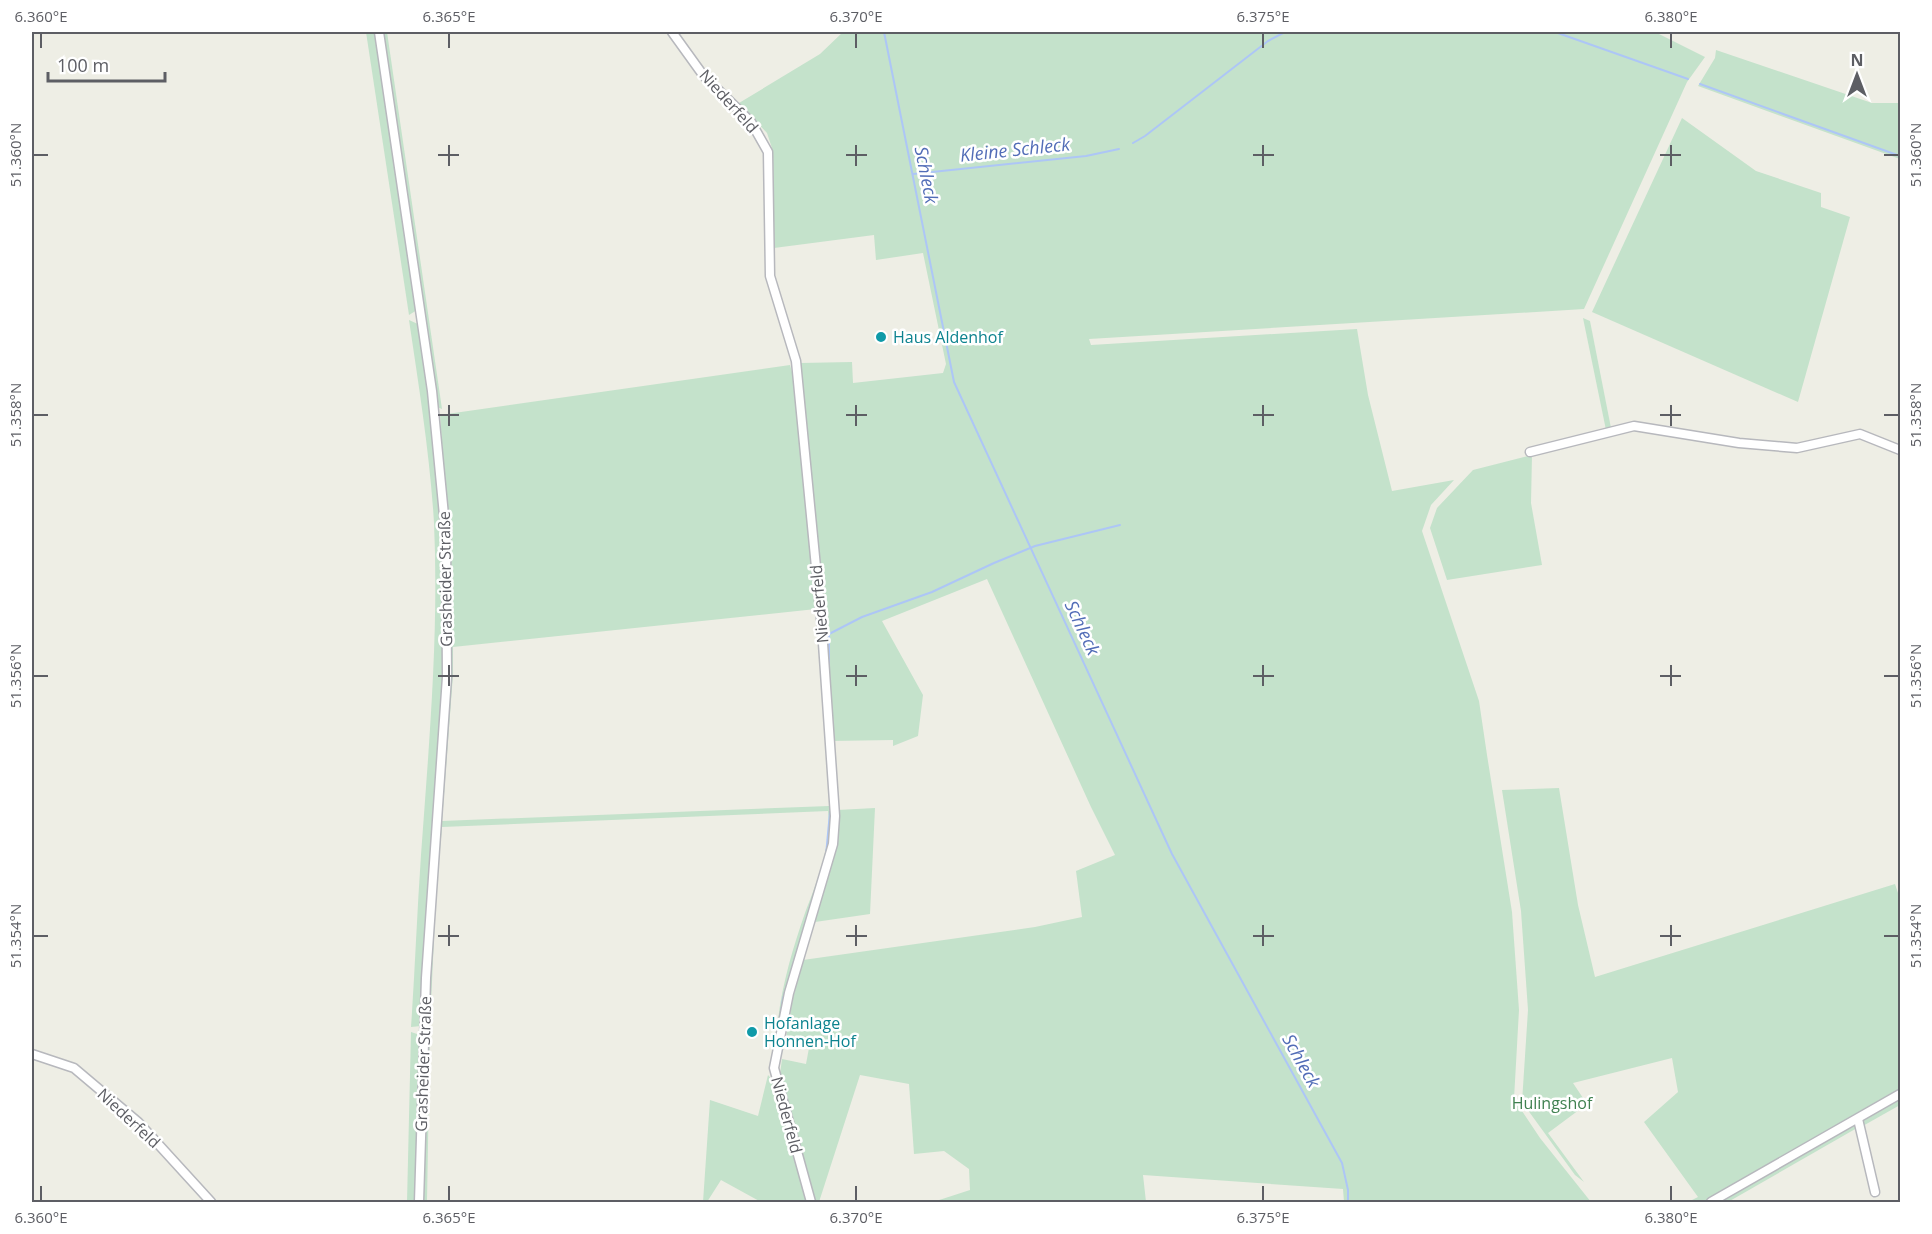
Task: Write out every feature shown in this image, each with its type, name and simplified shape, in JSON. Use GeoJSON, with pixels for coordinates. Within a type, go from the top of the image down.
{"type":"FeatureCollection","features":[{"type":"Feature","properties":{"kind":"street","name":"Grasheider Straße"},"geometry":{"type":"LineString","coordinates":[[379,32],[432,391],[446,536],[447,677],[426,978],[419,1203]]}},
{"type":"Feature","properties":{"kind":"street","name":"Niederfeld"},"geometry":{"type":"LineString","coordinates":[[672,32],[703,75],[752,122],[768,152],[770,276],[796,361],[822,629],[835,816],[833,844],[789,993],[774,1068],[811,1203]]}},
{"type":"Feature","properties":{"kind":"street"},"geometry":{"type":"LineString","coordinates":[[1530,452],[1634,426],[1739,443],[1797,448],[1860,434],[1900,450]]}},
{"type":"Feature","properties":{"kind":"street","name":"Niederfeld"},"geometry":{"type":"LineString","coordinates":[[32,1054],[74,1068],[138,1122],[212,1203]]}},
{"type":"Feature","properties":{"kind":"street"},"geometry":{"type":"LineString","coordinates":[[1712,1203],[1900,1094]]}},
{"type":"Feature","properties":{"kind":"street"},"geometry":{"type":"LineString","coordinates":[[1858,1119],[1875,1192]]}},
{"type":"Feature","properties":{"kind":"green space"},"geometry":{"type":"Polygon","coordinates":[[[366,32],[376,32],[417,310],[409,315],[366,32]]]}},
{"type":"Feature","properties":{"kind":"green space"},"geometry":{"type":"Polygon","coordinates":[[[383,32],[387,32],[442,409],[437,407],[383,32]]]}},
{"type":"Feature","properties":{"kind":"green space"},"geometry":{"type":"Polygon","coordinates":[[[843,32],[1655,32],[1705,57],[1687,82],[1584,309],[1089,339],[1091,345],[1357,329],[1368,395],[1392,491],[1454,480],[1431,505],[1422,531],[1479,701],[1512,912],[1519,1010],[1514,1099],[1540,1138],[1591,1202],[1344,1202],[1343,1189],[1143,1175],[1146,1202],[933,1202],[970,1190],[969,1169],[944,1151],[914,1154],[909,1084],[860,1075],[819,1202],[815,1202],[780,1074],[782,1059],[806,1064],[809,1048],[785,1044],[793,998],[803,960],[1035,927],[1082,917],[1076,871],[1115,855],[987,579],[882,621],[923,695],[918,736],[893,746],[893,740],[831,741],[827,638],[825,637],[800,363],[852,362],[853,383],[943,373],[946,364],[923,253],[876,260],[874,235],[774,248],[773,151],[767,133],[739,103],[820,54],[843,32]]]}},
{"type":"Feature","properties":{"kind":"green space"},"geometry":{"type":"Polygon","coordinates":[[[1716,50],[1872,103],[1900,103],[1900,159],[1698,86],[1715,58],[1716,50]]]}},
{"type":"Feature","properties":{"kind":"green space"},"geometry":{"type":"Polygon","coordinates":[[[1682,118],[1756,171],[1821,193],[1821,207],[1850,217],[1798,402],[1592,312],[1682,118]]]}},
{"type":"Feature","properties":{"kind":"green space"},"geometry":{"type":"Polygon","coordinates":[[[1583,318],[1590,321],[1611,428],[1606,430],[1583,318]]]}},
{"type":"Feature","properties":{"kind":"green space"},"geometry":{"type":"Polygon","coordinates":[[[409,320],[420,325],[433,414],[443,556],[443,697],[427,891],[421,1026],[411,1027],[432,689],[435,565],[430,472],[409,320]]]}},
{"type":"Feature","properties":{"kind":"green space"},"geometry":{"type":"Polygon","coordinates":[[[790,365],[795,383],[816,609],[453,647],[442,821],[439,821],[448,527],[440,415],[790,365]]]}},
{"type":"Feature","properties":{"kind":"green space"},"geometry":{"type":"Polygon","coordinates":[[[1532,455],[1531,503],[1542,565],[1447,580],[1430,528],[1437,508],[1473,470],[1532,455]]]}},
{"type":"Feature","properties":{"kind":"green space","name":"Hulingshof"},"geometry":{"type":"Polygon","coordinates":[[[1559,788],[1578,905],[1595,977],[1895,884],[1900,899],[1900,1089],[1703,1202],[1688,1202],[1698,1197],[1644,1122],[1678,1092],[1672,1058],[1573,1083],[1587,1104],[1548,1133],[1584,1182],[1575,1175],[1522,1102],[1528,1010],[1521,911],[1502,790],[1559,788]]]}},
{"type":"Feature","properties":{"kind":"green space"},"geometry":{"type":"Polygon","coordinates":[[[829,806],[829,811],[832,811],[830,845],[782,1021],[778,1020],[788,966],[826,850],[828,811],[442,827],[436,893],[430,1026],[427,1025],[438,828],[441,827],[442,821],[829,806]]]}},
{"type":"Feature","properties":{"kind":"green space"},"geometry":{"type":"Polygon","coordinates":[[[875,808],[870,914],[815,922],[835,845],[837,810],[875,808]]]}},
{"type":"Feature","properties":{"kind":"green space"},"geometry":{"type":"Polygon","coordinates":[[[430,1031],[427,1202],[422,1202],[427,1034],[430,1031]]]}},
{"type":"Feature","properties":{"kind":"green space"},"geometry":{"type":"Polygon","coordinates":[[[411,1032],[420,1038],[416,1202],[407,1202],[411,1032]]]}},
{"type":"Feature","properties":{"kind":"green space"},"geometry":{"type":"Polygon","coordinates":[[[768,1075],[774,1082],[807,1202],[761,1202],[721,1180],[707,1202],[703,1202],[710,1100],[758,1116],[768,1075]]]}},
{"type":"Feature","properties":{"kind":"green space"},"geometry":{"type":"Polygon","coordinates":[[[1900,1098],[1900,1105],[1861,1127],[1864,1119],[1900,1098]]]}},
{"type":"Feature","properties":{"kind":"green space"},"geometry":{"type":"Polygon","coordinates":[[[1853,1126],[1857,1128],[1728,1202],[1720,1202],[1853,1126]]]}},
{"type":"Feature","properties":{"kind":"waterway","name":"Schleck"},"geometry":{"type":"LineString","coordinates":[[884,32],[954,382],[1172,854],[1342,1163],[1348,1190],[1348,1202]]}},
{"type":"Feature","properties":{"kind":"waterway","name":"Kleine Schleck"},"geometry":{"type":"LineString","coordinates":[[1133,143],[1268,41],[1285,32]]}},
{"type":"Feature","properties":{"kind":"waterway","name":"Kleine Schleck"},"geometry":{"type":"LineString","coordinates":[[1555,32],[1688,79]]}},
{"type":"Feature","properties":{"kind":"waterway","name":"Kleine Schleck"},"geometry":{"type":"LineString","coordinates":[[1700,84],[1900,156]]}},
{"type":"Feature","properties":{"kind":"waterway","name":"Kleine Schleck"},"geometry":{"type":"LineString","coordinates":[[913,174],[1086,156],[1119,149]]}},
{"type":"Feature","properties":{"kind":"waterway"},"geometry":{"type":"LineString","coordinates":[[829,673],[829,634],[862,617],[932,592],[1035,546],[1120,525]]}},
{"type":"Feature","properties":{"kind":"waterway"},"geometry":{"type":"LineString","coordinates":[[826,855],[830,812]]}},
{"type":"Feature","properties":{"kind":"waterway"},"geometry":{"type":"LineString","coordinates":[[781,1013],[783,999],[812,901]]}},
{"type":"Feature","properties":{"kind":"place","name":"Haus Aldenhof"},"geometry":{"type":"Point","coordinates":[881,337]}},
{"type":"Feature","properties":{"kind":"place","name":"Hofanlage Honnen-Hof"},"geometry":{"type":"Point","coordinates":[752,1032]}}]}
